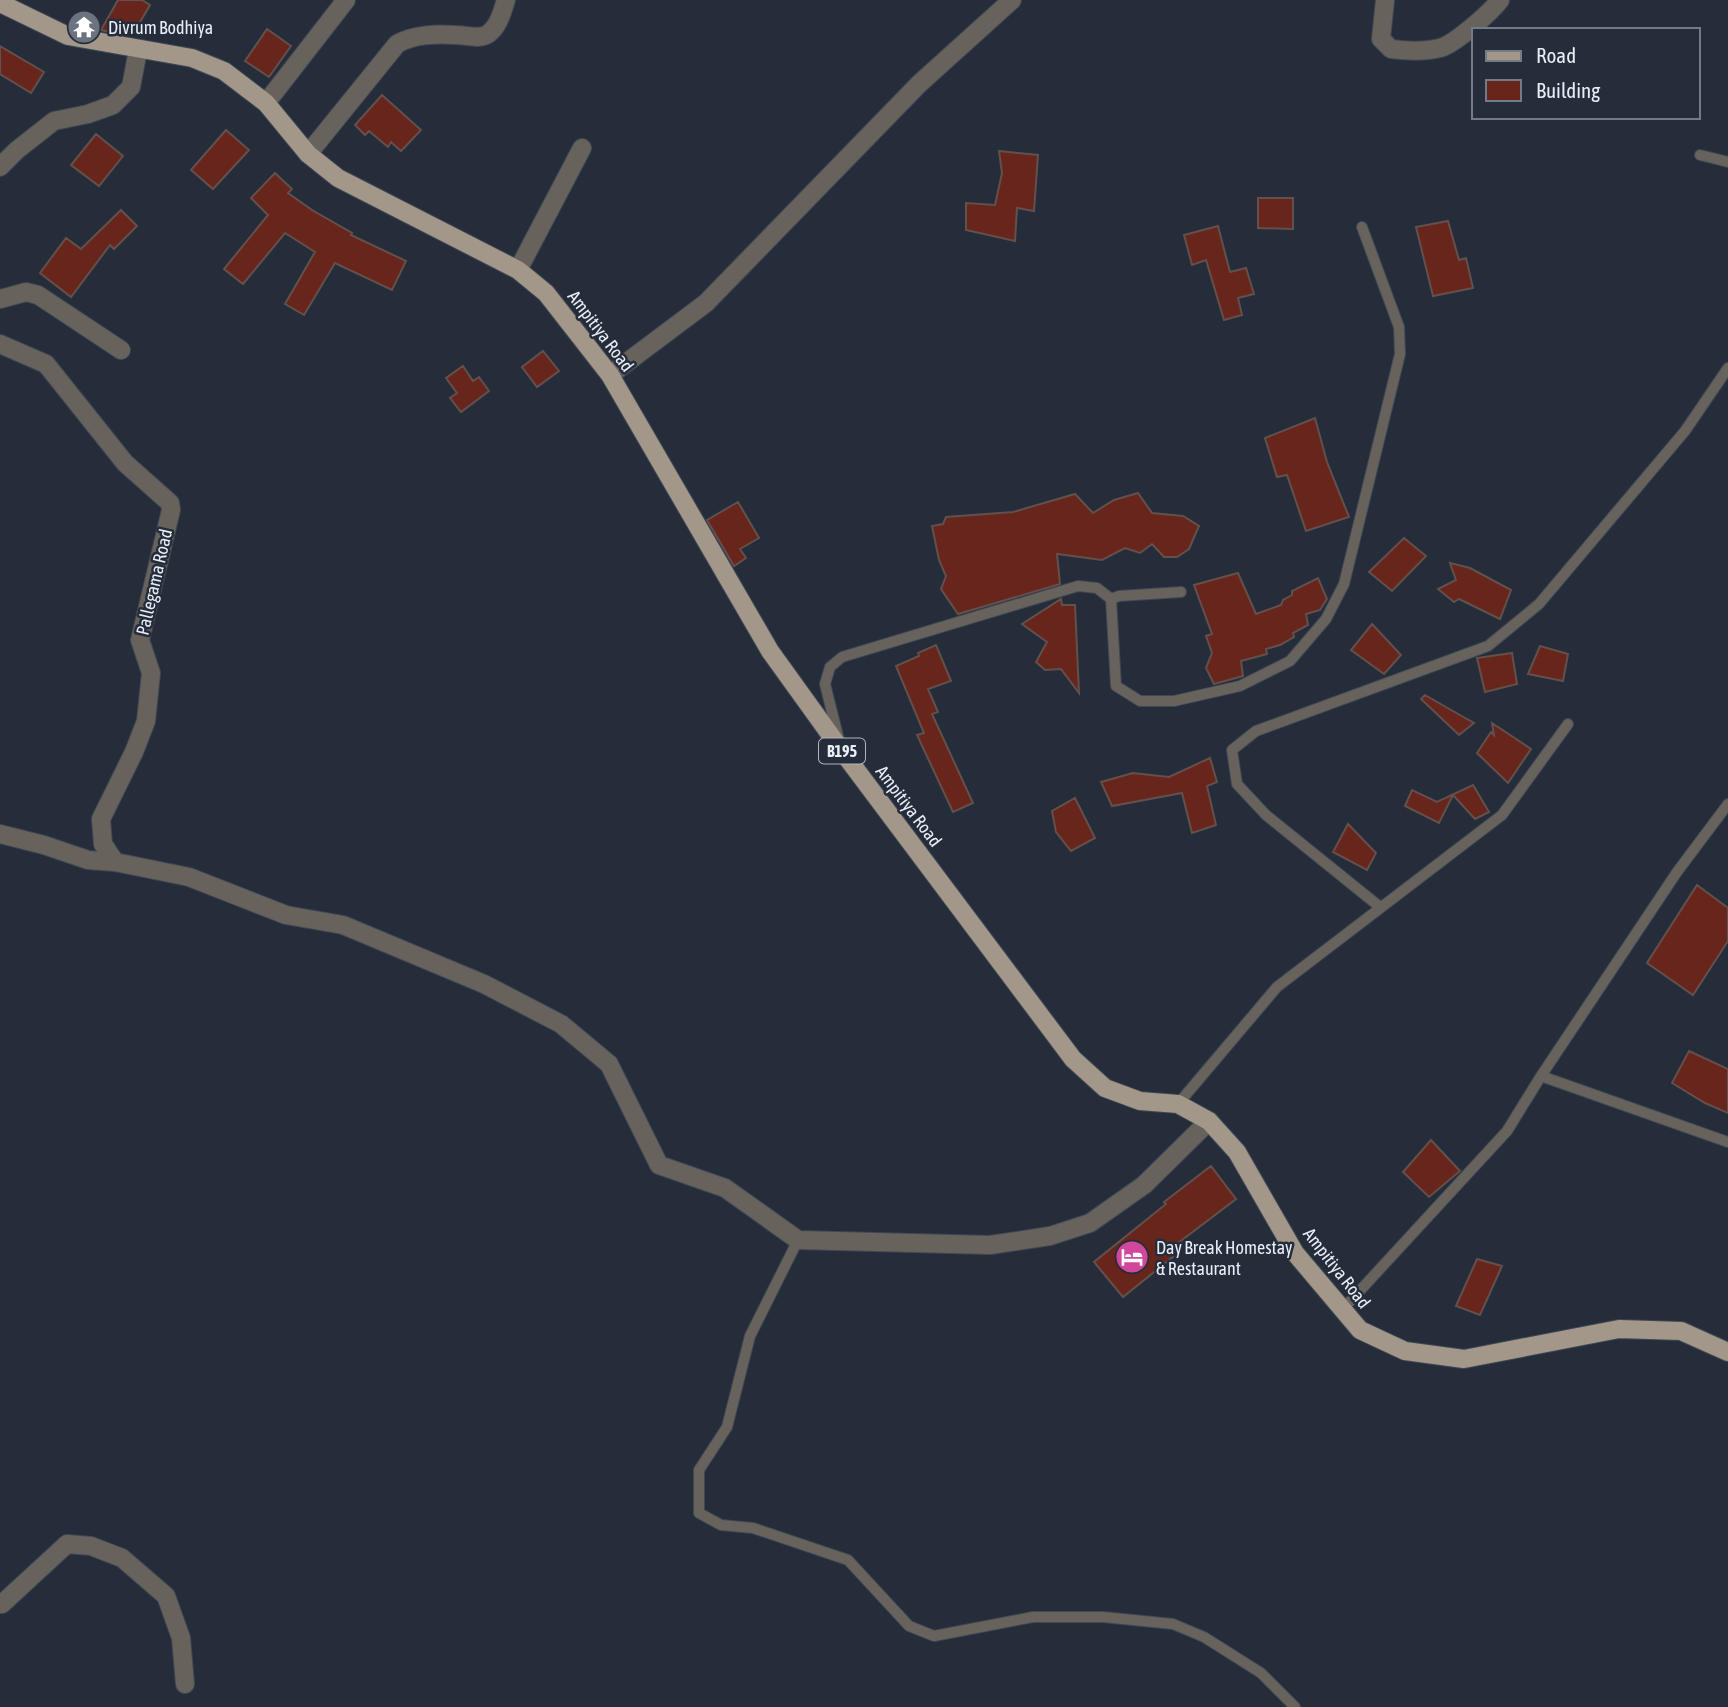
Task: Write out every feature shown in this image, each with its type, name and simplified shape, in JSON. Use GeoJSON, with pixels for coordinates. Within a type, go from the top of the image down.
{"type":"FeatureCollection","features":[{"type":"Feature","properties":{"kind":"main road","name":"Ampitiya Road"},"geometry":{"type":"LineString","coordinates":[[0,3],[68,36],[192,58],[224,71],[266,103],[308,154],[338,178],[519,270],[546,293],[610,375],[770,651],[1073,1059],[1104,1087],[1140,1101],[1178,1104],[1209,1121],[1237,1152],[1295,1253],[1360,1330],[1405,1351],[1464,1359],[1619,1329],[1681,1331],[1728,1352]]}},
{"type":"Feature","properties":{"kind":"street"},"geometry":{"type":"LineString","coordinates":[[266,103],[346,0]]}},
{"type":"Feature","properties":{"kind":"street"},"geometry":{"type":"LineString","coordinates":[[308,154],[397,44],[407,38],[419,36],[487,35],[498,23],[506,0]]}},
{"type":"Feature","properties":{"kind":"street"},"geometry":{"type":"LineString","coordinates":[[610,375],[706,303],[919,84],[1012,0]]}},
{"type":"Feature","properties":{"kind":"street"},"geometry":{"type":"LineString","coordinates":[[1385,0],[1381,38],[1391,49],[1417,51],[1443,48],[1490,12],[1500,0]]}},
{"type":"Feature","properties":{"kind":"street"},"geometry":{"type":"LineString","coordinates":[[0,167],[54,121],[88,114],[113,105],[131,87],[138,50]]}},
{"type":"Feature","properties":{"kind":"street"},"geometry":{"type":"LineString","coordinates":[[519,270],[582,148]]}},
{"type":"Feature","properties":{"kind":"street"},"geometry":{"type":"LineString","coordinates":[[0,299],[26,292],[38,295],[121,350]]}},
{"type":"Feature","properties":{"kind":"street","name":"Pallegama Road"},"geometry":{"type":"LineString","coordinates":[[2,348],[46,364],[125,463],[170,503],[171,510],[139,640],[151,673],[146,721],[101,819],[103,844],[115,862]]}},
{"type":"Feature","properties":{"kind":"street"},"geometry":{"type":"LineString","coordinates":[[0,835],[44,845],[88,860],[115,862],[188,877],[286,915],[343,925],[484,984],[561,1024],[609,1064],[659,1165],[725,1188],[798,1240],[990,1245],[1050,1236],[1090,1223],[1144,1185],[1209,1121]]}},
{"type":"Feature","properties":{"kind":"street"},"geometry":{"type":"LineString","coordinates":[[0,1603],[67,1544],[91,1546],[122,1558],[166,1597],[181,1638],[185,1684]]}},
{"type":"Feature","properties":{"kind":"lane"},"geometry":{"type":"LineString","coordinates":[[1700,155],[1728,162]]}},
{"type":"Feature","properties":{"kind":"lane"},"geometry":{"type":"LineString","coordinates":[[1111,599],[1116,686],[1140,701],[1174,701],[1240,686],[1290,662],[1326,619],[1344,584],[1400,354],[1399,327],[1362,227]]}},
{"type":"Feature","properties":{"kind":"lane"},"geometry":{"type":"LineString","coordinates":[[1380,907],[1266,815],[1237,785],[1232,750],[1256,731],[1488,646],[1539,604],[1685,431],[1728,368]]}},
{"type":"Feature","properties":{"kind":"lane"},"geometry":{"type":"LineString","coordinates":[[842,751],[825,684],[830,667],[842,657],[1079,586],[1097,589],[1111,599]]}},
{"type":"Feature","properties":{"kind":"lane"},"geometry":{"type":"LineString","coordinates":[[1111,599],[1119,596],[1181,592]]}},
{"type":"Feature","properties":{"kind":"lane"},"geometry":{"type":"LineString","coordinates":[[1178,1104],[1277,987],[1502,816],[1568,724]]}},
{"type":"Feature","properties":{"kind":"lane"},"geometry":{"type":"LineString","coordinates":[[1343,1309],[1507,1131],[1677,872],[1728,804]]}},
{"type":"Feature","properties":{"kind":"lane"},"geometry":{"type":"LineString","coordinates":[[1541,1076],[1728,1142]]}},
{"type":"Feature","properties":{"kind":"lane"},"geometry":{"type":"LineString","coordinates":[[798,1240],[750,1336],[727,1427],[699,1470],[698,1513],[721,1525],[753,1528],[848,1560],[909,1626],[934,1636],[1033,1617],[1103,1618],[1172,1624],[1204,1637],[1261,1673],[1295,1707]]}},
{"type":"Feature","properties":{"kind":"building"},"geometry":{"type":"Polygon","coordinates":[[[118,0],[142,0],[150,5],[133,34],[129,31],[127,35],[101,30],[118,0]]]}},
{"type":"Feature","properties":{"kind":"building"},"geometry":{"type":"Polygon","coordinates":[[[267,29],[291,46],[269,77],[245,61],[267,29]]]}},
{"type":"Feature","properties":{"kind":"building"},"geometry":{"type":"Polygon","coordinates":[[[0,46],[44,72],[31,93],[0,74],[0,46]]]}},
{"type":"Feature","properties":{"kind":"building"},"geometry":{"type":"Polygon","coordinates":[[[382,95],[421,130],[401,151],[391,142],[388,147],[369,131],[365,135],[355,125],[382,95]]]}},
{"type":"Feature","properties":{"kind":"building"},"geometry":{"type":"Polygon","coordinates":[[[226,130],[249,150],[213,189],[191,170],[226,130]]]}},
{"type":"Feature","properties":{"kind":"building"},"geometry":{"type":"Polygon","coordinates":[[[96,134],[123,156],[99,186],[71,165],[96,134]]]}},
{"type":"Feature","properties":{"kind":"building"},"geometry":{"type":"Polygon","coordinates":[[[999,151],[1038,155],[1034,211],[1017,208],[1015,241],[966,230],[966,203],[995,205],[1002,173],[999,151]]]}},
{"type":"Feature","properties":{"kind":"building"},"geometry":{"type":"Polygon","coordinates":[[[275,173],[292,189],[288,193],[312,210],[352,233],[351,235],[406,261],[392,290],[335,263],[304,315],[285,304],[315,252],[285,233],[243,284],[224,269],[268,215],[251,198],[275,173]]]}},
{"type":"Feature","properties":{"kind":"building"},"geometry":{"type":"Polygon","coordinates":[[[1258,198],[1293,198],[1293,229],[1258,228],[1258,198]]]}},
{"type":"Feature","properties":{"kind":"building"},"geometry":{"type":"Polygon","coordinates":[[[121,210],[137,226],[114,249],[110,245],[71,297],[40,273],[66,238],[81,249],[121,210]]]}},
{"type":"Feature","properties":{"kind":"building"},"geometry":{"type":"Polygon","coordinates":[[[1448,221],[1459,260],[1466,258],[1473,288],[1433,296],[1416,227],[1448,221]]]}},
{"type":"Feature","properties":{"kind":"building"},"geometry":{"type":"Polygon","coordinates":[[[1218,226],[1230,272],[1246,268],[1254,294],[1238,298],[1242,315],[1224,320],[1206,260],[1192,265],[1184,235],[1218,226]]]}},
{"type":"Feature","properties":{"kind":"building"},"geometry":{"type":"Polygon","coordinates":[[[543,351],[559,371],[537,387],[522,367],[543,351]]]}},
{"type":"Feature","properties":{"kind":"building"},"geometry":{"type":"Polygon","coordinates":[[[463,366],[473,381],[479,377],[489,391],[461,412],[450,398],[457,393],[446,378],[463,366]]]}},
{"type":"Feature","properties":{"kind":"building"},"geometry":{"type":"Polygon","coordinates":[[[1315,418],[1327,462],[1349,517],[1306,531],[1287,475],[1277,477],[1265,438],[1315,418]]]}},
{"type":"Feature","properties":{"kind":"building"},"geometry":{"type":"Polygon","coordinates":[[[1138,493],[1152,513],[1183,516],[1199,526],[1189,549],[1177,557],[1164,557],[1152,544],[1140,553],[1125,548],[1102,560],[1057,554],[1060,584],[958,614],[941,589],[946,576],[939,560],[932,526],[943,524],[946,517],[1013,512],[1075,494],[1093,513],[1114,500],[1138,493]]]}},
{"type":"Feature","properties":{"kind":"building"},"geometry":{"type":"Polygon","coordinates":[[[738,502],[759,538],[740,549],[746,558],[734,566],[707,520],[738,502]]]}},
{"type":"Feature","properties":{"kind":"building"},"geometry":{"type":"Polygon","coordinates":[[[1404,538],[1426,556],[1392,591],[1369,572],[1404,538]]]}},
{"type":"Feature","properties":{"kind":"building"},"geometry":{"type":"Polygon","coordinates":[[[1450,563],[1470,568],[1511,590],[1500,619],[1459,599],[1454,602],[1438,589],[1456,580],[1450,563]]]}},
{"type":"Feature","properties":{"kind":"building"},"geometry":{"type":"Polygon","coordinates":[[[1238,573],[1256,614],[1281,605],[1283,600],[1292,595],[1292,591],[1318,578],[1327,599],[1320,610],[1306,614],[1308,625],[1293,633],[1294,637],[1266,649],[1267,654],[1241,661],[1243,676],[1214,684],[1206,668],[1212,653],[1206,636],[1212,634],[1194,585],[1238,573]]]}},
{"type":"Feature","properties":{"kind":"building"},"geometry":{"type":"Polygon","coordinates":[[[1061,599],[1062,605],[1075,605],[1079,693],[1061,669],[1045,670],[1036,662],[1047,642],[1022,624],[1061,599]]]}},
{"type":"Feature","properties":{"kind":"building"},"geometry":{"type":"Polygon","coordinates":[[[1372,624],[1401,655],[1384,674],[1351,650],[1372,624]]]}},
{"type":"Feature","properties":{"kind":"building"},"geometry":{"type":"Polygon","coordinates":[[[936,645],[951,681],[928,689],[938,712],[932,714],[973,803],[953,812],[917,735],[924,733],[896,666],[936,645]]]}},
{"type":"Feature","properties":{"kind":"building"},"geometry":{"type":"Polygon","coordinates":[[[1540,646],[1568,654],[1563,681],[1528,674],[1540,646]]]}},
{"type":"Feature","properties":{"kind":"building"},"geometry":{"type":"Polygon","coordinates":[[[1512,653],[1517,684],[1485,692],[1477,658],[1512,653]]]}},
{"type":"Feature","properties":{"kind":"building"},"geometry":{"type":"Polygon","coordinates":[[[1425,695],[1474,723],[1459,735],[1421,699],[1425,695]]]}},
{"type":"Feature","properties":{"kind":"building"},"geometry":{"type":"Polygon","coordinates":[[[1492,723],[1531,749],[1508,783],[1477,753],[1491,732],[1494,735],[1492,723]]]}},
{"type":"Feature","properties":{"kind":"building"},"geometry":{"type":"Polygon","coordinates":[[[1210,758],[1217,782],[1207,786],[1216,825],[1192,833],[1182,793],[1112,806],[1101,782],[1133,773],[1169,777],[1210,758]]]}},
{"type":"Feature","properties":{"kind":"building"},"geometry":{"type":"Polygon","coordinates":[[[1473,785],[1489,812],[1475,819],[1453,795],[1439,823],[1405,806],[1412,790],[1437,802],[1473,785]]]}},
{"type":"Feature","properties":{"kind":"building"},"geometry":{"type":"Polygon","coordinates":[[[1075,798],[1095,838],[1071,851],[1056,832],[1052,811],[1075,798]]]}},
{"type":"Feature","properties":{"kind":"building"},"geometry":{"type":"Polygon","coordinates":[[[1348,824],[1376,853],[1367,870],[1333,852],[1348,824]]]}},
{"type":"Feature","properties":{"kind":"building"},"geometry":{"type":"Polygon","coordinates":[[[1697,885],[1728,908],[1728,941],[1693,995],[1647,963],[1697,885]]]}},
{"type":"Feature","properties":{"kind":"building"},"geometry":{"type":"Polygon","coordinates":[[[1689,1051],[1728,1069],[1728,1113],[1672,1083],[1689,1051]]]}},
{"type":"Feature","properties":{"kind":"building"},"geometry":{"type":"Polygon","coordinates":[[[1431,1140],[1460,1171],[1429,1197],[1403,1172],[1431,1140]]]}},
{"type":"Feature","properties":{"kind":"building"},"geometry":{"type":"Polygon","coordinates":[[[1211,1166],[1236,1199],[1169,1250],[1174,1256],[1123,1297],[1094,1262],[1211,1166]]]}},
{"type":"Feature","properties":{"kind":"building"},"geometry":{"type":"Polygon","coordinates":[[[1477,1259],[1502,1266],[1480,1315],[1456,1306],[1477,1259]]]}},
{"type":"Feature","properties":{"kind":"place","name":"Divrum Bodhiya"},"geometry":{"type":"Point","coordinates":[84,27]}},
{"type":"Feature","properties":{"kind":"place","name":"Day Break Homestay & Restaurant"},"geometry":{"type":"Point","coordinates":[1132,1257]}}]}
